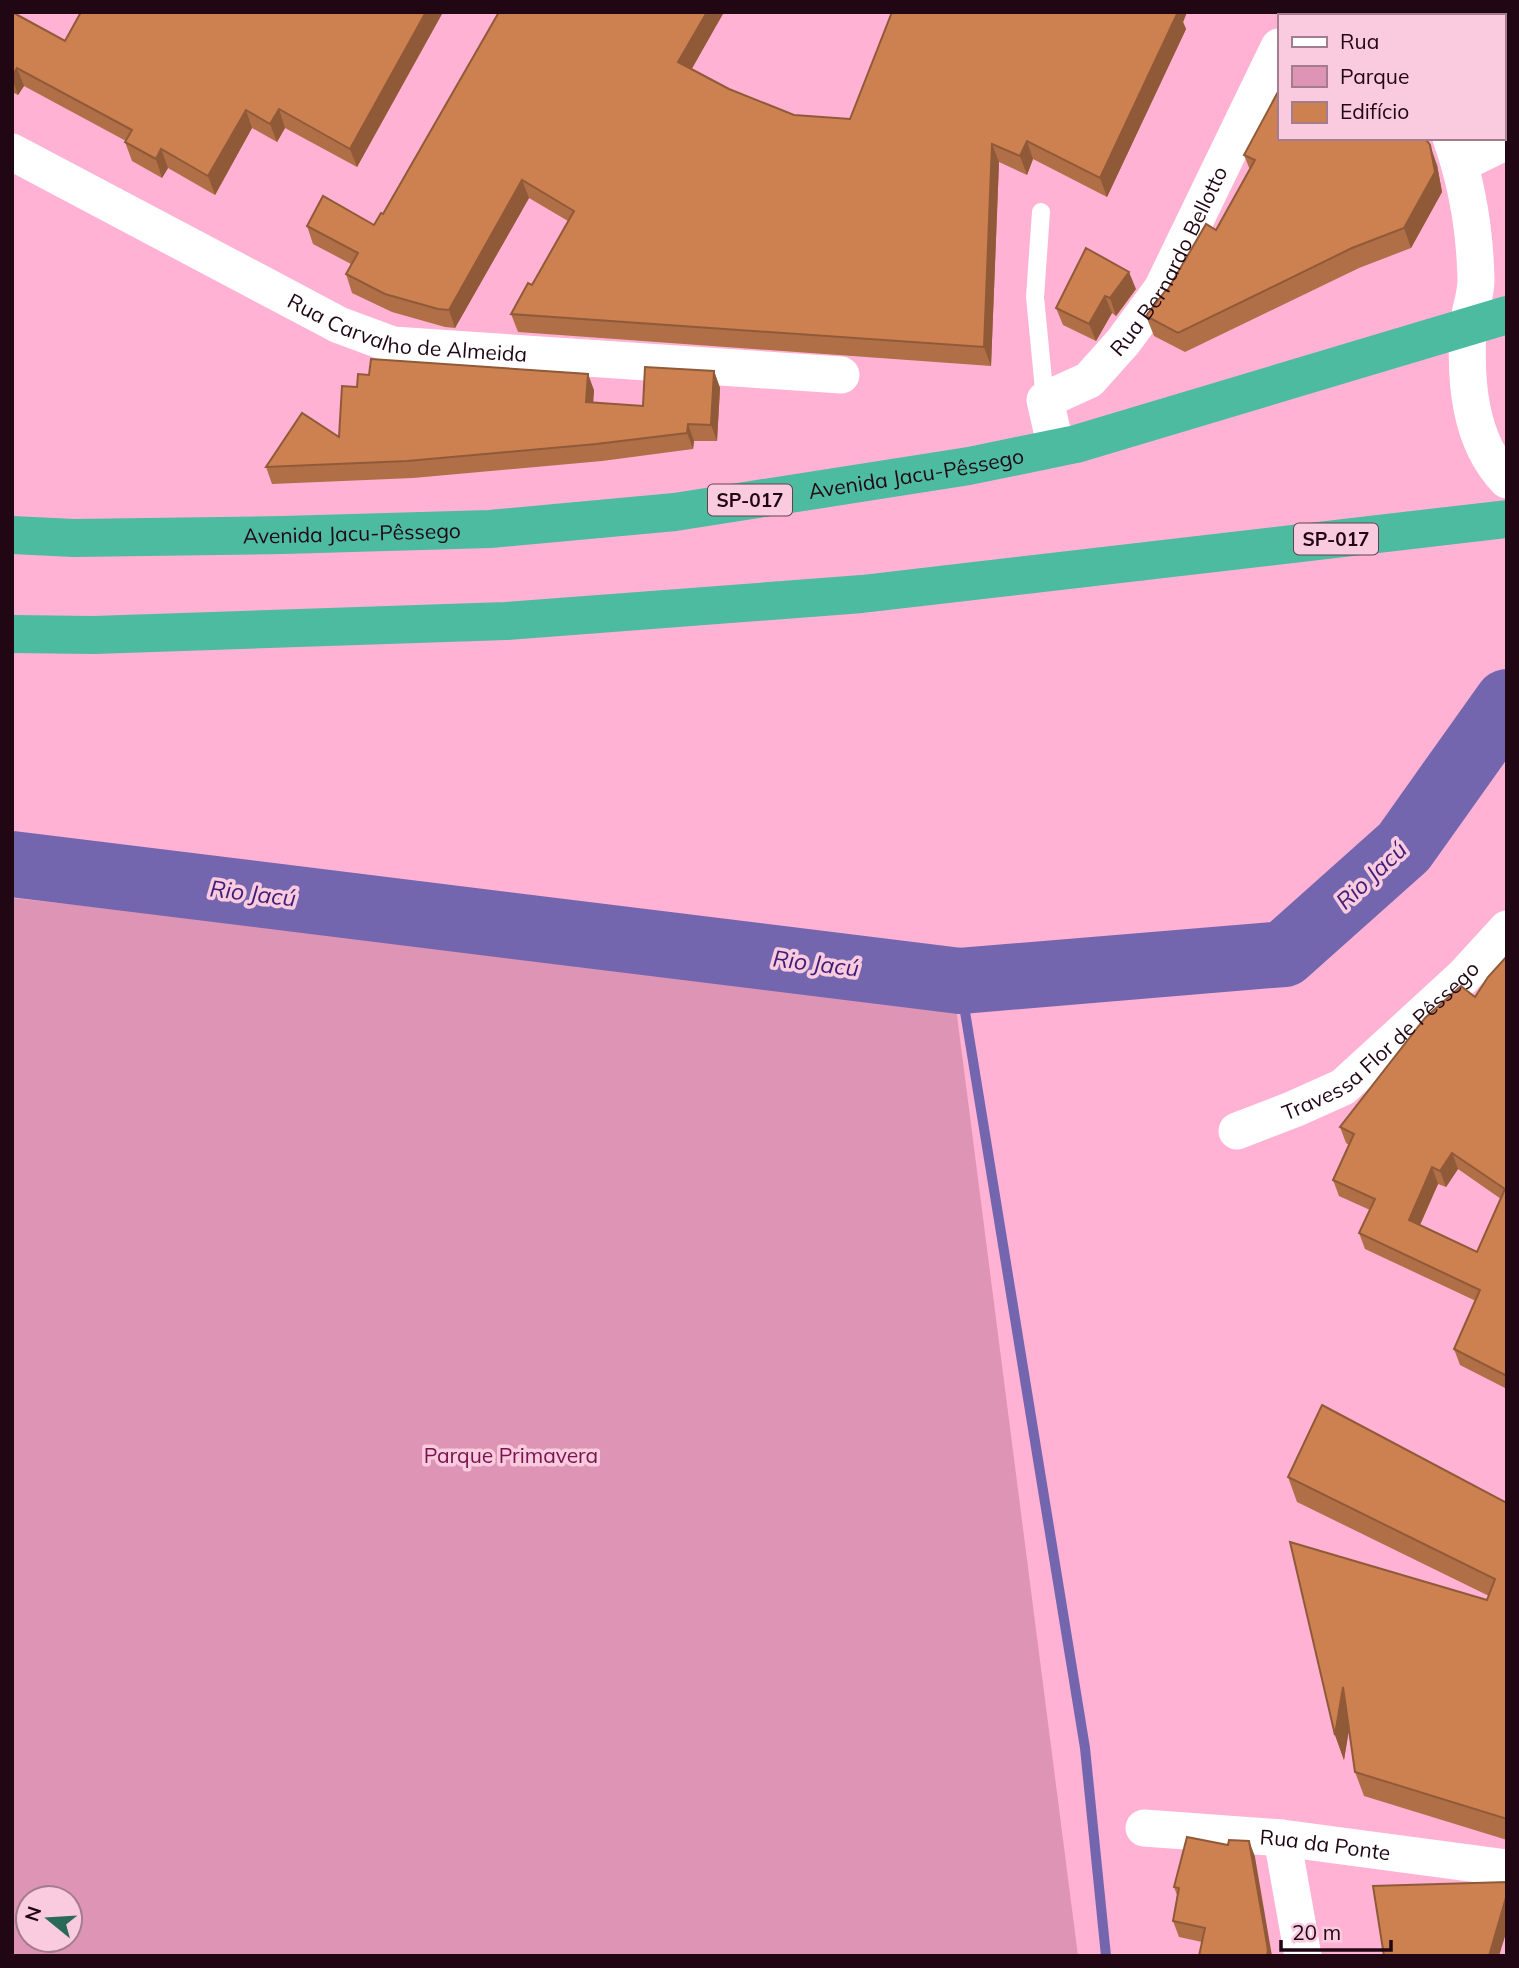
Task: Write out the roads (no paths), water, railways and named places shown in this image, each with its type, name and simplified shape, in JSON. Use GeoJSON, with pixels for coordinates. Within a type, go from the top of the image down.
{"type":"FeatureCollection","features":[{"type":"Feature","properties":{"kind":"highway","name":"Avenida Jacu-Pêssego"},"geometry":{"type":"LineString","coordinates":[[12,535],[74,538],[490,529],[675,512],[969,466],[1056,449],[1507,315]]}},
{"type":"Feature","properties":{"kind":"highway","name":"SP-017"},"geometry":{"type":"LineString","coordinates":[[12,634],[94,635],[506,621],[862,594],[1507,519]]}},
{"type":"Feature","properties":{"kind":"street","name":"Rua Bernardo Bellotto"},"geometry":{"type":"LineString","coordinates":[[1045,400],[1089,380],[1123,342],[1162,289],[1278,49]]}},
{"type":"Feature","properties":{"kind":"street"},"geometry":{"type":"LineString","coordinates":[[1507,141],[1455,151],[1476,253],[1476,282],[1468,327],[1470,398],[1478,436],[1493,466],[1507,480]]}},
{"type":"Feature","properties":{"kind":"street","name":"Rua Carvalho de Almeida"},"geometry":{"type":"LineString","coordinates":[[12,152],[339,325],[393,345],[841,375]]}},
{"type":"Feature","properties":{"kind":"street"},"geometry":{"type":"LineString","coordinates":[[1045,400],[1056,449]]}},
{"type":"Feature","properties":{"kind":"street","name":"Travessa Flor de Pêssego"},"geometry":{"type":"LineString","coordinates":[[1237,1131],[1343,1087],[1452,986],[1507,929]]}},
{"type":"Feature","properties":{"kind":"street","name":"Rua da Ponte"},"geometry":{"type":"LineString","coordinates":[[1144,1828],[1282,1838],[1507,1868]]}},
{"type":"Feature","properties":{"kind":"street"},"geometry":{"type":"LineString","coordinates":[[1282,1838],[1303,1956]]}},
{"type":"Feature","properties":{"kind":"lane"},"geometry":{"type":"LineString","coordinates":[[1041,212],[1035,297],[1045,400]]}},
{"type":"Feature","properties":{"kind":"waterway","name":"Rio Jacú"},"geometry":{"type":"LineString","coordinates":[[12,864],[960,981],[1284,954],[1404,847],[1507,702]]}},
{"type":"Feature","properties":{"kind":"waterway"},"geometry":{"type":"LineString","coordinates":[[960,981],[1085,1748],[1106,1956]]}},
{"type":"Feature","properties":{"kind":"park label","name":"Parque Primavera"},"geometry":{"type":"Point","coordinates":[511,1455]}}]}
